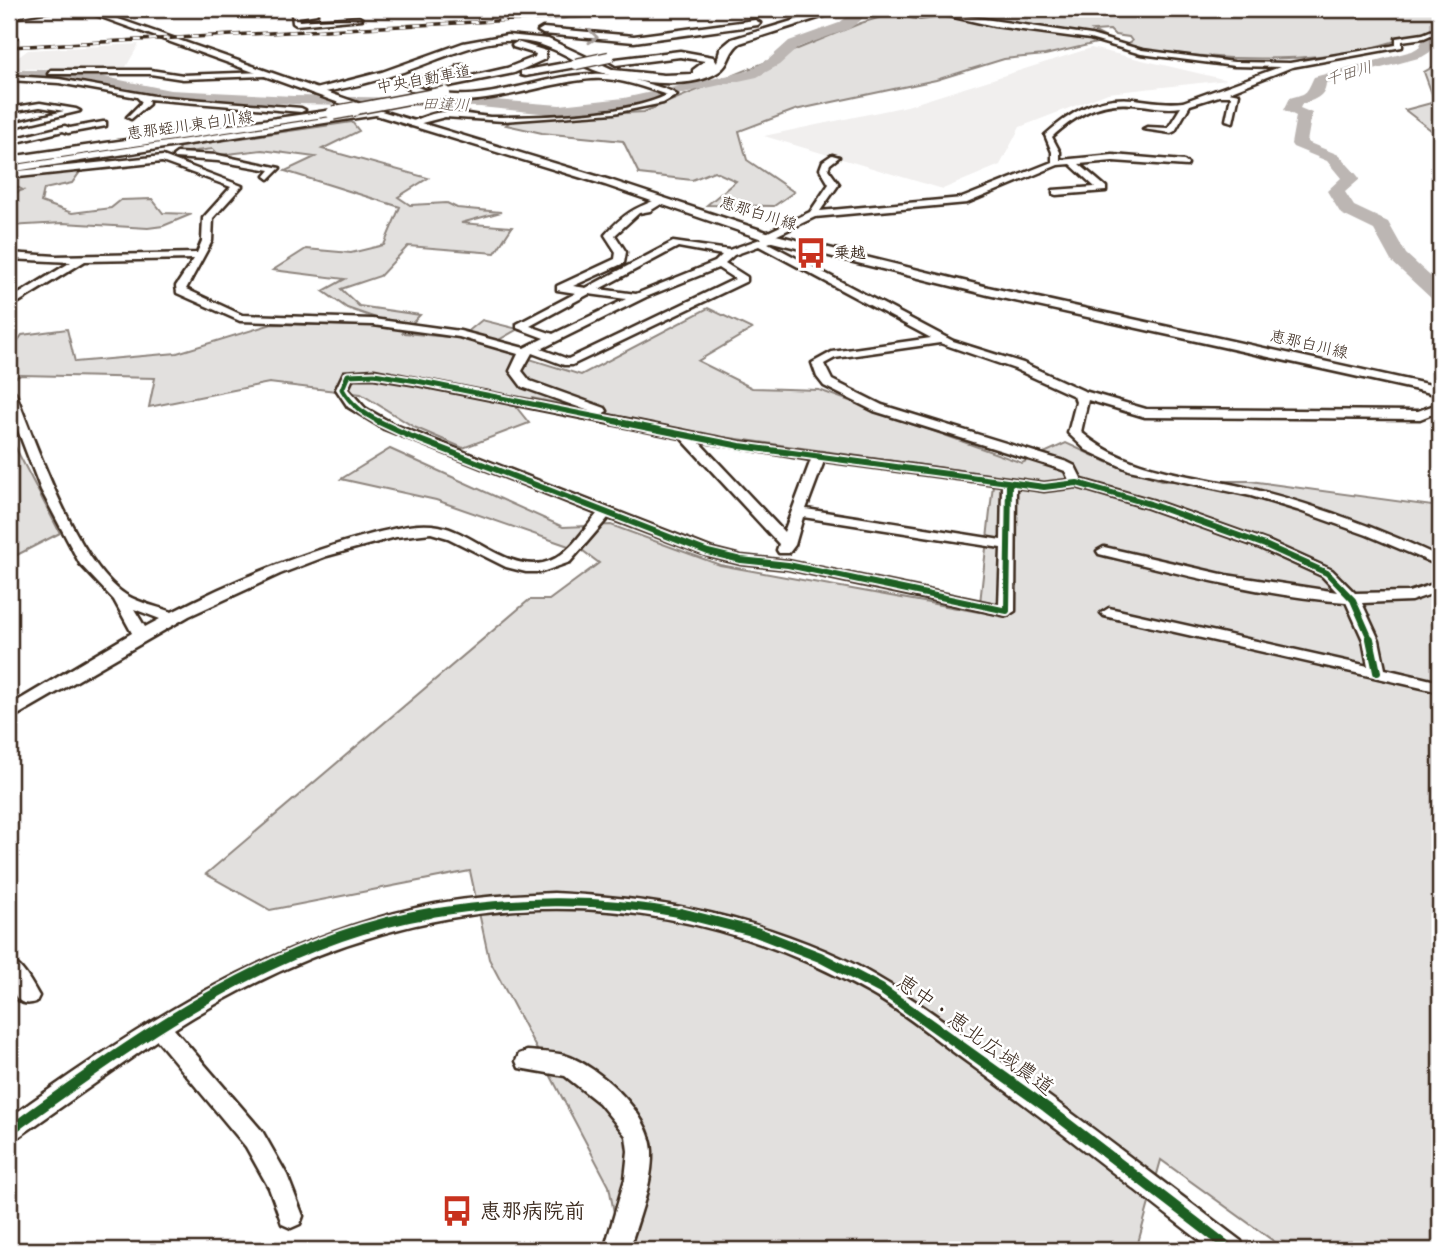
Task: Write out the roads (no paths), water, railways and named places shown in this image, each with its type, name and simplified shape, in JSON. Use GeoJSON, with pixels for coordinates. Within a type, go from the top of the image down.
{"type":"FeatureCollection","features":[{"type":"Feature","properties":{"kind":"highway"},"geometry":{"type":"LineString","coordinates":[[314,92],[468,40],[516,31],[616,39],[667,36],[743,25],[819,9]]}},
{"type":"Feature","properties":{"kind":"highway"},"geometry":{"type":"LineString","coordinates":[[314,92],[365,79],[478,41],[526,38],[557,44],[614,74],[647,79],[684,78],[718,68],[723,61],[725,49],[736,41],[835,9]]}},
{"type":"Feature","properties":{"kind":"highway"},"geometry":{"type":"LineString","coordinates":[[580,66],[835,9]]}},
{"type":"Feature","properties":{"kind":"highway"},"geometry":{"type":"LineString","coordinates":[[468,40],[510,36],[547,38],[564,43],[608,68],[645,76],[692,73],[712,64],[706,58],[680,54],[613,60]]}},
{"type":"Feature","properties":{"kind":"highway"},"geometry":{"type":"LineString","coordinates":[[428,59],[492,45],[526,46],[542,53],[538,61],[521,67],[439,89]]}},
{"type":"Feature","properties":{"kind":"highway","name":"中央自動車道"},"geometry":{"type":"LineString","coordinates":[[439,89],[492,84],[580,66]]}},
{"type":"Feature","properties":{"kind":"highway","name":"中央自動車道"},"geometry":{"type":"LineString","coordinates":[[9,159],[327,111],[580,66]]}},
{"type":"Feature","properties":{"kind":"highway","name":"中央自動車道"},"geometry":{"type":"LineString","coordinates":[[9,159],[327,111]]}},
{"type":"Feature","properties":{"kind":"main road","name":"恵那白川線"},"geometry":{"type":"LineString","coordinates":[[85,9],[314,92],[327,111],[346,102],[661,201],[767,239],[1440,391]]}},
{"type":"Feature","properties":{"kind":"main road","name":"恵那蛭川東白川線"},"geometry":{"type":"LineString","coordinates":[[9,169],[327,111],[375,113]]}},
{"type":"Feature","properties":{"kind":"street"},"geometry":{"type":"LineString","coordinates":[[9,16],[58,9]]}},
{"type":"Feature","properties":{"kind":"street"},"geometry":{"type":"LineString","coordinates":[[314,13],[294,15],[296,23],[357,19],[358,9]]}},
{"type":"Feature","properties":{"kind":"street"},"geometry":{"type":"LineString","coordinates":[[921,9],[994,24],[1091,37],[1150,53],[1234,64],[1290,65],[1396,47],[1401,44],[1398,39],[1424,36],[1440,29]]}},
{"type":"Feature","properties":{"kind":"street"},"geometry":{"type":"LineString","coordinates":[[1056,163],[1056,152],[1048,137],[1065,124],[1068,118],[1090,106],[1117,100],[1166,106],[1187,104],[1220,94],[1290,65]]}},
{"type":"Feature","properties":{"kind":"street"},"geometry":{"type":"LineString","coordinates":[[413,124],[442,114],[488,119],[600,112],[665,100],[673,95],[655,87],[595,76],[477,97],[439,97],[410,86],[425,79],[464,70],[460,68],[463,67]]}},
{"type":"Feature","properties":{"kind":"street"},"geometry":{"type":"LineString","coordinates":[[9,72],[150,72],[183,77],[265,74]]}},
{"type":"Feature","properties":{"kind":"street"},"geometry":{"type":"LineString","coordinates":[[9,78],[60,81],[139,95],[301,110]]}},
{"type":"Feature","properties":{"kind":"street"},"geometry":{"type":"LineString","coordinates":[[9,87],[60,81]]}},
{"type":"Feature","properties":{"kind":"street"},"geometry":{"type":"LineString","coordinates":[[1220,94],[1235,93],[1230,120]]}},
{"type":"Feature","properties":{"kind":"street"},"geometry":{"type":"LineString","coordinates":[[131,117],[146,102],[139,95]]}},
{"type":"Feature","properties":{"kind":"street"},"geometry":{"type":"LineString","coordinates":[[1147,129],[1171,131],[1187,104]]}},
{"type":"Feature","properties":{"kind":"street"},"geometry":{"type":"LineString","coordinates":[[9,110],[40,105],[76,111],[9,126]]}},
{"type":"Feature","properties":{"kind":"street"},"geometry":{"type":"LineString","coordinates":[[9,118],[62,107]]}},
{"type":"Feature","properties":{"kind":"street"},"geometry":{"type":"LineString","coordinates":[[9,146],[65,128],[68,131],[103,124]]}},
{"type":"Feature","properties":{"kind":"street"},"geometry":{"type":"LineString","coordinates":[[9,175],[172,156],[218,158],[275,168],[269,176]]}},
{"type":"Feature","properties":{"kind":"street"},"geometry":{"type":"LineString","coordinates":[[813,214],[834,184],[824,169],[835,157]]}},
{"type":"Feature","properties":{"kind":"street"},"geometry":{"type":"LineString","coordinates":[[630,422],[526,384],[516,371],[529,351],[640,296],[719,264],[730,253],[767,239],[813,214],[964,201],[1056,163],[1113,158],[1184,164]]}},
{"type":"Feature","properties":{"kind":"street"},"geometry":{"type":"LineString","coordinates":[[163,159],[236,183],[237,186],[208,218],[207,241],[201,256],[181,286],[181,291],[235,317],[373,322],[460,334],[568,363],[743,279],[719,264]]}},
{"type":"Feature","properties":{"kind":"street"},"geometry":{"type":"LineString","coordinates":[[1056,192],[1103,189],[1071,161]]}},
{"type":"Feature","properties":{"kind":"street"},"geometry":{"type":"LineString","coordinates":[[654,300],[640,296],[561,288],[620,261],[621,253],[610,235],[636,210],[647,209],[661,201]]}},
{"type":"Feature","properties":{"kind":"street"},"geometry":{"type":"LineString","coordinates":[[767,239],[941,340],[1019,366],[1080,394],[1146,413],[1420,415],[1440,407]]}},
{"type":"Feature","properties":{"kind":"street"},"geometry":{"type":"LineString","coordinates":[[554,338],[521,326],[677,244],[730,253]]}},
{"type":"Feature","properties":{"kind":"street"},"geometry":{"type":"LineString","coordinates":[[9,256],[201,256]]}},
{"type":"Feature","properties":{"kind":"street"},"geometry":{"type":"LineString","coordinates":[[9,305],[83,258]]}},
{"type":"Feature","properties":{"kind":"street"},"geometry":{"type":"LineString","coordinates":[[666,305],[678,310]]}},
{"type":"Feature","properties":{"kind":"street"},"geometry":{"type":"LineString","coordinates":[[941,340],[832,355],[818,363],[823,377],[843,392],[878,408],[1062,465],[1076,476],[1077,483]]}},
{"type":"Feature","properties":{"kind":"street"},"geometry":{"type":"LineString","coordinates":[[1009,483],[1007,611],[708,552],[386,425],[346,399],[342,388],[348,375],[374,374],[630,422],[687,437],[1009,483],[1044,487],[1077,483],[1207,522],[1327,573],[1353,600],[1371,639],[1377,672]]}},
{"type":"Feature","properties":{"kind":"street"},"geometry":{"type":"LineString","coordinates":[[9,392],[48,490],[87,564],[121,598],[141,635]]}},
{"type":"Feature","properties":{"kind":"street"},"geometry":{"type":"LineString","coordinates":[[1080,394],[1082,402],[1074,433],[1094,450],[1152,472],[1255,493],[1325,515],[1440,562]]}},
{"type":"Feature","properties":{"kind":"street"},"geometry":{"type":"LineString","coordinates":[[687,437],[788,545]]}},
{"type":"Feature","properties":{"kind":"street"},"geometry":{"type":"LineString","coordinates":[[774,563],[788,545],[819,457]]}},
{"type":"Feature","properties":{"kind":"street"},"geometry":{"type":"LineString","coordinates":[[799,512],[1008,545]]}},
{"type":"Feature","properties":{"kind":"street"},"geometry":{"type":"LineString","coordinates":[[9,714],[173,618],[229,589],[284,568],[369,540],[425,528],[441,531],[518,566],[544,567],[559,562],[568,555],[605,513]]}},
{"type":"Feature","properties":{"kind":"street"},"geometry":{"type":"LineString","coordinates":[[1104,551],[1301,593],[1353,600],[1397,599],[1426,593],[1440,586]]}},
{"type":"Feature","properties":{"kind":"street"},"geometry":{"type":"LineString","coordinates":[[121,598],[173,618]]}},
{"type":"Feature","properties":{"kind":"street"},"geometry":{"type":"LineString","coordinates":[[1109,613],[1440,687]]}},
{"type":"Feature","properties":{"kind":"street","name":"恵中・恵北広域農道"},"geometry":{"type":"LineString","coordinates":[[9,1131],[86,1075],[206,999],[258,973],[351,933],[397,920],[477,905],[548,900],[615,903],[670,910],[756,932],[804,950],[879,988],[1014,1084],[1233,1250]]}},
{"type":"Feature","properties":{"kind":"street"},"geometry":{"type":"LineString","coordinates":[[9,968],[28,996]]}},
{"type":"Feature","properties":{"kind":"street"},"geometry":{"type":"LineString","coordinates":[[160,1028],[254,1139],[279,1183],[291,1216]]}},
{"type":"Feature","properties":{"kind":"street"},"geometry":{"type":"LineString","coordinates":[[527,1061],[566,1065],[611,1098],[622,1110],[639,1140],[638,1172],[617,1250]]}},
{"type":"Feature","properties":{"kind":"waterway","name":"田違川"},"geometry":{"type":"LineString","coordinates":[[9,74],[70,74],[170,94],[293,100],[480,103],[560,110],[624,102],[752,74],[774,62],[794,44],[844,26],[863,9]]}},
{"type":"Feature","properties":{"kind":"waterway","name":"千田川"},"geometry":{"type":"LineString","coordinates":[[1440,36],[1429,40],[1425,49],[1417,54],[1319,80],[1318,90],[1310,97],[1295,101],[1292,110],[1304,113],[1299,144],[1333,158],[1351,179],[1336,191],[1347,210],[1381,226],[1398,257],[1440,296]]}},
{"type":"Feature","properties":{"kind":"railway"},"geometry":{"type":"LineString","coordinates":[[9,47],[720,9]]}},
{"type":"Feature","properties":{"kind":"place","name":"乗越"},"geometry":{"type":"Point","coordinates":[811,253]}},
{"type":"Feature","properties":{"kind":"place","name":"恵那病院前"},"geometry":{"type":"Point","coordinates":[457,1211]}}]}
